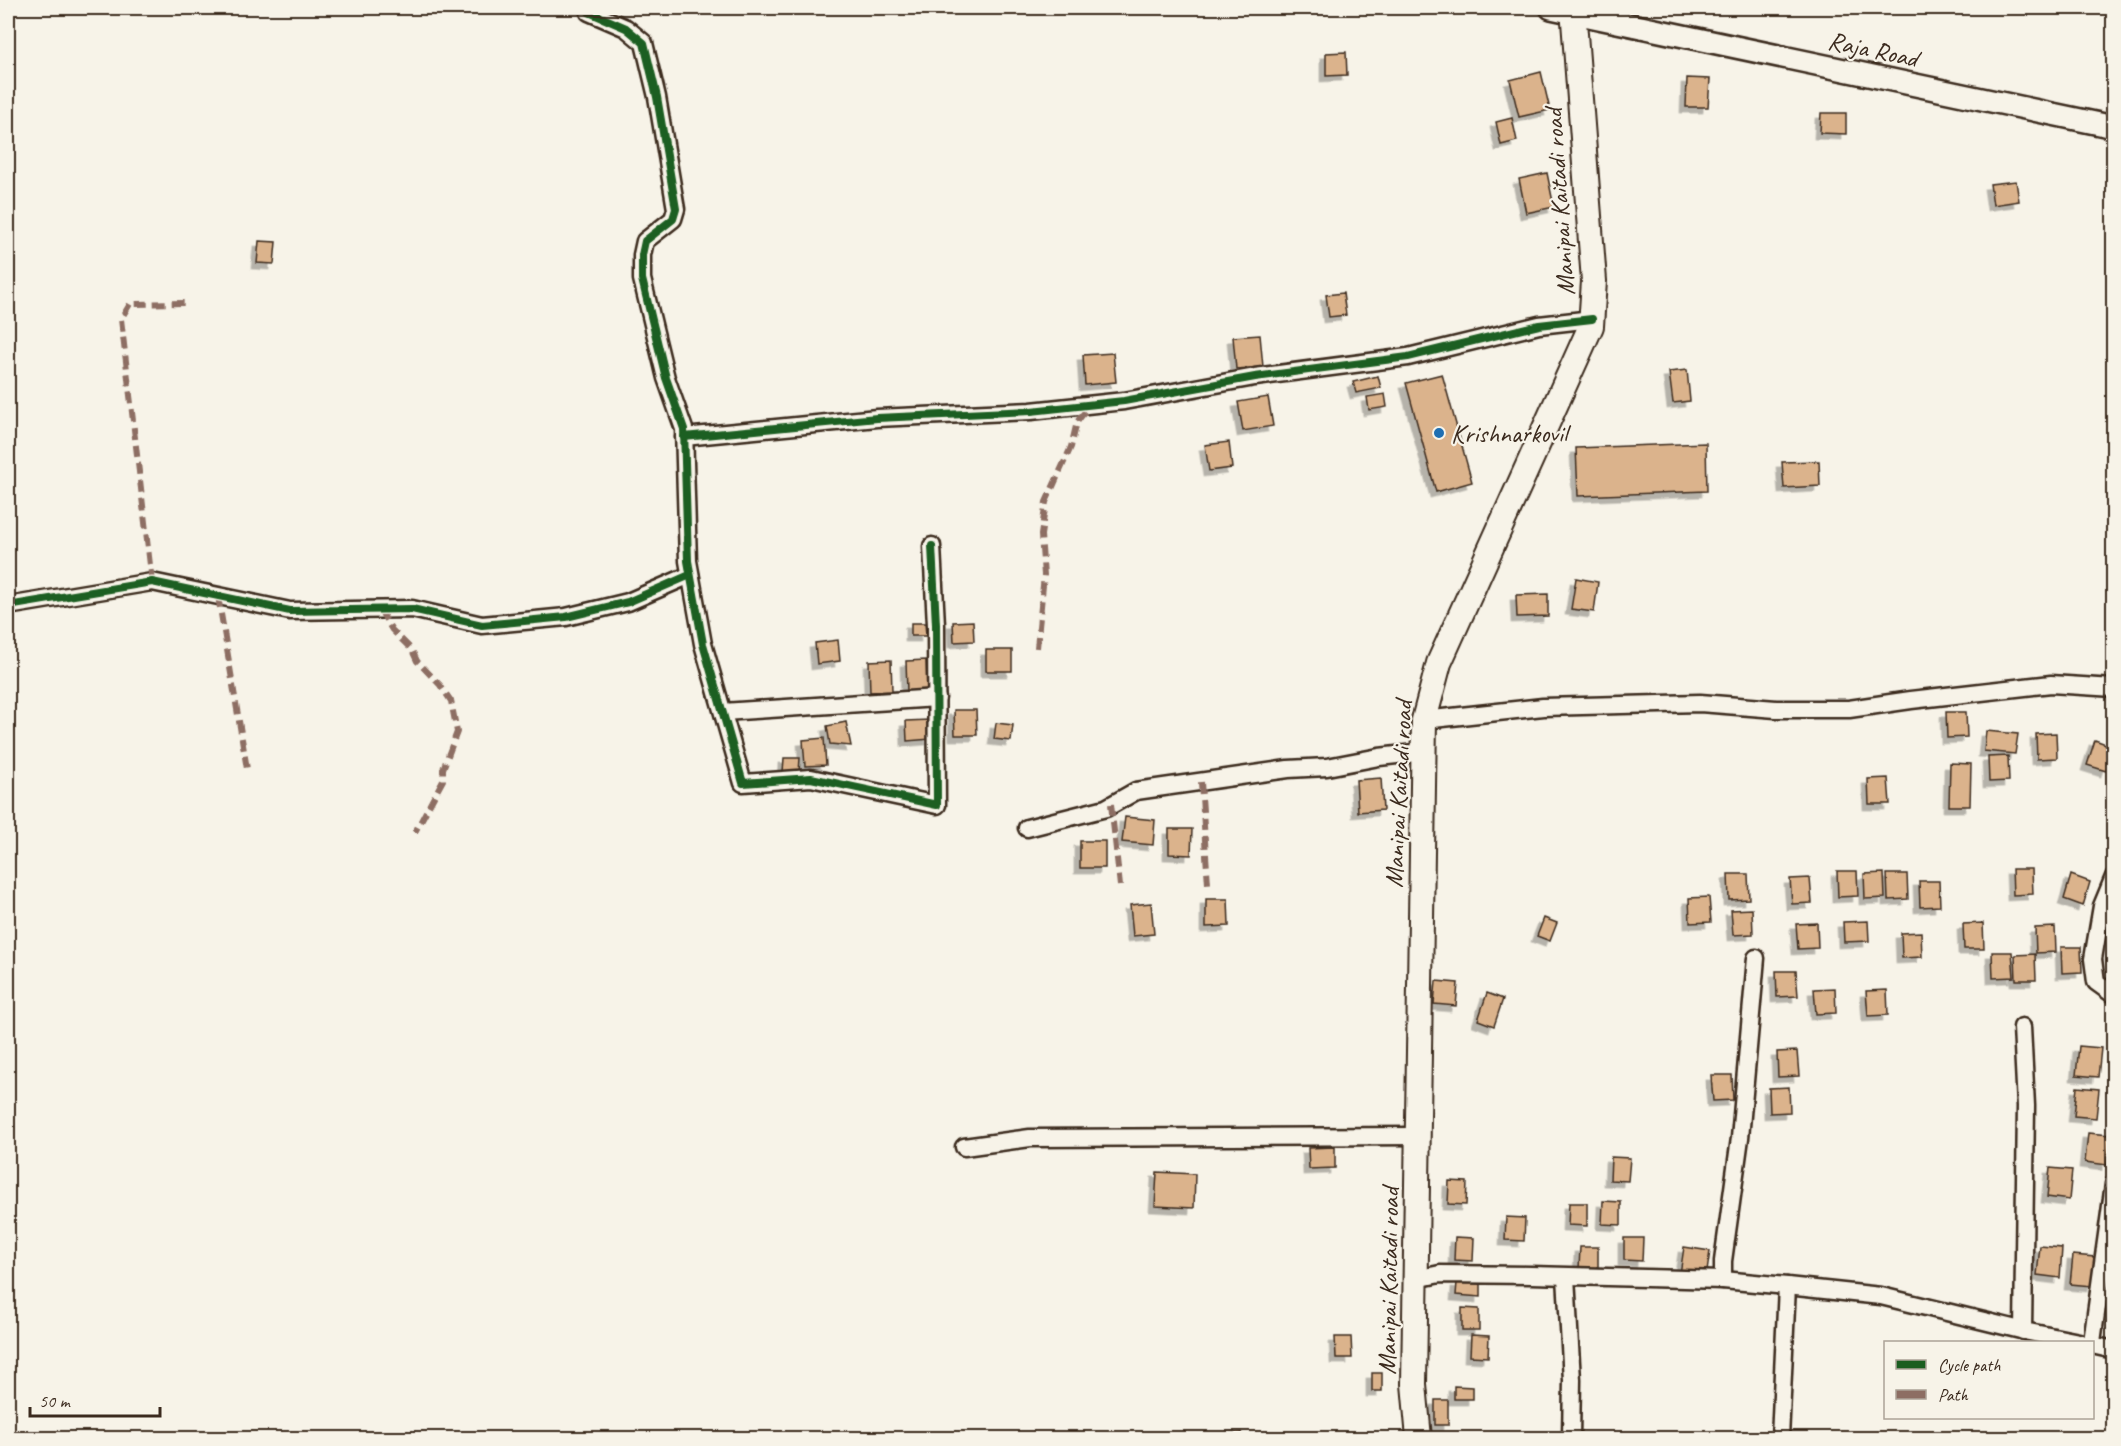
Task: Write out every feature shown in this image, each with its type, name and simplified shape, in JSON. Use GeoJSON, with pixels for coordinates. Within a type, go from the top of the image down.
{"type":"FeatureCollection","features":[{"type":"Feature","properties":{"kind":"main road","name":"Manipai Kaitadi road"},"geometry":{"type":"LineString","coordinates":[[1419,1438],[1414,1384],[1424,720],[1439,663],[1591,326],[1594,281],[1574,10]]}},
{"type":"Feature","properties":{"kind":"street"},"geometry":{"type":"LineString","coordinates":[[589,8],[589,12],[626,28],[644,43],[654,81],[676,209],[673,219],[645,241],[642,255],[642,279],[666,378],[684,429],[688,561],[703,644],[743,783],[811,778],[938,805],[936,625],[932,546]]}},
{"type":"Feature","properties":{"kind":"street","name":"Raja Road"},"geometry":{"type":"LineString","coordinates":[[1551,8],[1574,10],[2114,127]]}},
{"type":"Feature","properties":{"kind":"street"},"geometry":{"type":"LineString","coordinates":[[684,437],[877,418],[1031,411],[1124,401],[1255,377],[1408,357],[1539,325],[1592,319]]}},
{"type":"Feature","properties":{"kind":"street"},"geometry":{"type":"LineString","coordinates":[[8,606],[152,582],[290,610],[412,609],[482,625],[566,617],[628,602],[690,575]]}},
{"type":"Feature","properties":{"kind":"street"},"geometry":{"type":"LineString","coordinates":[[1424,720],[1554,707],[1700,703],[1776,710],[1849,710],[1934,697],[2051,684],[2114,688]]}},
{"type":"Feature","properties":{"kind":"street"},"geometry":{"type":"LineString","coordinates":[[723,712],[937,698]]}},
{"type":"Feature","properties":{"kind":"street"},"geometry":{"type":"LineString","coordinates":[[1027,828],[1106,808],[1136,791],[1288,769],[1327,767],[1379,757],[1424,753]]}},
{"type":"Feature","properties":{"kind":"street"},"geometry":{"type":"LineString","coordinates":[[2114,877],[2102,906],[2093,959],[2096,982],[2114,995]]}},
{"type":"Feature","properties":{"kind":"street"},"geometry":{"type":"LineString","coordinates":[[1723,1281],[1723,1261],[1741,1126],[1756,958]]}},
{"type":"Feature","properties":{"kind":"street"},"geometry":{"type":"LineString","coordinates":[[2022,1027],[2026,1106],[2023,1331]]}},
{"type":"Feature","properties":{"kind":"street"},"geometry":{"type":"LineString","coordinates":[[964,1147],[1030,1138],[1418,1136]]}},
{"type":"Feature","properties":{"kind":"street"},"geometry":{"type":"LineString","coordinates":[[2092,1341],[2114,1184]]}},
{"type":"Feature","properties":{"kind":"street"},"geometry":{"type":"LineString","coordinates":[[1416,1279],[1440,1274],[1566,1276],[1723,1281],[1787,1286],[1881,1296],[2023,1331],[2074,1341]]}},
{"type":"Feature","properties":{"kind":"street"},"geometry":{"type":"LineString","coordinates":[[1566,1276],[1572,1380],[1571,1438]]}},
{"type":"Feature","properties":{"kind":"street"},"geometry":{"type":"LineString","coordinates":[[1780,1438],[1787,1286]]}},
{"type":"Feature","properties":{"kind":"street"},"geometry":{"type":"LineString","coordinates":[[2094,1345],[2114,1350]]}},
{"type":"Feature","properties":{"kind":"building"},"geometry":{"type":"Polygon","coordinates":[[[1346,52],[1347,75],[1326,76],[1326,53],[1346,52]]]}},
{"type":"Feature","properties":{"kind":"building"},"geometry":{"type":"Polygon","coordinates":[[[1541,72],[1550,110],[1519,117],[1510,80],[1541,72]]]}},
{"type":"Feature","properties":{"kind":"building"},"geometry":{"type":"Polygon","coordinates":[[[1687,78],[1710,79],[1708,107],[1686,107],[1687,78]]]}},
{"type":"Feature","properties":{"kind":"building"},"geometry":{"type":"Polygon","coordinates":[[[1821,113],[1846,113],[1846,134],[1820,133],[1821,113]]]}},
{"type":"Feature","properties":{"kind":"building"},"geometry":{"type":"Polygon","coordinates":[[[1512,118],[1517,141],[1501,145],[1496,122],[1512,118]]]}},
{"type":"Feature","properties":{"kind":"building"},"geometry":{"type":"Polygon","coordinates":[[[1547,173],[1554,207],[1526,213],[1519,179],[1547,173]]]}},
{"type":"Feature","properties":{"kind":"building"},"geometry":{"type":"Polygon","coordinates":[[[2016,181],[2019,201],[1993,205],[1990,184],[2016,181]]]}},
{"type":"Feature","properties":{"kind":"building"},"geometry":{"type":"Polygon","coordinates":[[[259,241],[276,242],[274,264],[257,263],[259,241]]]}},
{"type":"Feature","properties":{"kind":"building"},"geometry":{"type":"Polygon","coordinates":[[[1343,293],[1346,315],[1329,317],[1326,295],[1343,293]]]}},
{"type":"Feature","properties":{"kind":"building"},"geometry":{"type":"Polygon","coordinates":[[[1260,335],[1263,367],[1236,369],[1233,337],[1260,335]]]}},
{"type":"Feature","properties":{"kind":"building"},"geometry":{"type":"Polygon","coordinates":[[[1113,353],[1116,382],[1085,385],[1083,355],[1113,353]]]}},
{"type":"Feature","properties":{"kind":"building"},"geometry":{"type":"Polygon","coordinates":[[[1687,370],[1690,401],[1673,403],[1669,372],[1687,370]]]}},
{"type":"Feature","properties":{"kind":"building","name":"Krishnarkovil"},"geometry":{"type":"Polygon","coordinates":[[[1442,374],[1472,482],[1436,492],[1406,383],[1442,374]]]}},
{"type":"Feature","properties":{"kind":"building"},"geometry":{"type":"Polygon","coordinates":[[[1378,376],[1381,388],[1356,393],[1353,382],[1378,376]]]}},
{"type":"Feature","properties":{"kind":"building"},"geometry":{"type":"Polygon","coordinates":[[[1385,394],[1387,407],[1369,410],[1367,397],[1385,394]]]}},
{"type":"Feature","properties":{"kind":"building"},"geometry":{"type":"Polygon","coordinates":[[[1268,397],[1273,426],[1243,431],[1238,402],[1268,397]]]}},
{"type":"Feature","properties":{"kind":"building"},"geometry":{"type":"Polygon","coordinates":[[[1229,442],[1232,468],[1209,471],[1205,445],[1229,442]]]}},
{"type":"Feature","properties":{"kind":"building"},"geometry":{"type":"Polygon","coordinates":[[[1706,443],[1707,491],[1578,496],[1576,448],[1706,443]]]}},
{"type":"Feature","properties":{"kind":"building"},"geometry":{"type":"Polygon","coordinates":[[[1819,461],[1820,486],[1784,488],[1782,462],[1819,461]]]}},
{"type":"Feature","properties":{"kind":"building"},"geometry":{"type":"Polygon","coordinates":[[[1576,578],[1598,582],[1594,612],[1571,609],[1576,578]]]}},
{"type":"Feature","properties":{"kind":"building"},"geometry":{"type":"Polygon","coordinates":[[[1548,594],[1548,616],[1517,617],[1516,595],[1548,594]]]}},
{"type":"Feature","properties":{"kind":"building"},"geometry":{"type":"Polygon","coordinates":[[[973,621],[974,641],[954,642],[953,622],[973,621]]]}},
{"type":"Feature","properties":{"kind":"building"},"geometry":{"type":"Polygon","coordinates":[[[911,623],[925,623],[926,636],[911,636],[911,623]]]}},
{"type":"Feature","properties":{"kind":"building"},"geometry":{"type":"Polygon","coordinates":[[[838,640],[840,661],[817,664],[815,643],[838,640]]]}},
{"type":"Feature","properties":{"kind":"building"},"geometry":{"type":"Polygon","coordinates":[[[986,650],[1012,650],[1012,671],[986,671],[986,650]]]}},
{"type":"Feature","properties":{"kind":"building"},"geometry":{"type":"Polygon","coordinates":[[[891,660],[892,691],[870,692],[869,661],[891,660]]]}},
{"type":"Feature","properties":{"kind":"building"},"geometry":{"type":"Polygon","coordinates":[[[926,660],[927,691],[907,692],[906,661],[926,660]]]}},
{"type":"Feature","properties":{"kind":"building"},"geometry":{"type":"Polygon","coordinates":[[[954,710],[976,710],[977,735],[955,735],[954,710]]]}},
{"type":"Feature","properties":{"kind":"building"},"geometry":{"type":"Polygon","coordinates":[[[1946,712],[1966,712],[1967,737],[1947,738],[1946,712]]]}},
{"type":"Feature","properties":{"kind":"building"},"geometry":{"type":"Polygon","coordinates":[[[929,720],[931,739],[907,741],[906,721],[929,720]]]}},
{"type":"Feature","properties":{"kind":"building"},"geometry":{"type":"Polygon","coordinates":[[[846,722],[851,746],[830,744],[827,726],[846,722]]]}},
{"type":"Feature","properties":{"kind":"building"},"geometry":{"type":"Polygon","coordinates":[[[996,723],[1013,725],[1011,741],[994,739],[996,723]]]}},
{"type":"Feature","properties":{"kind":"building"},"geometry":{"type":"Polygon","coordinates":[[[1986,731],[2018,734],[2015,754],[1984,751],[1986,731]]]}},
{"type":"Feature","properties":{"kind":"building"},"geometry":{"type":"Polygon","coordinates":[[[2056,733],[2057,758],[2037,759],[2036,734],[2056,733]]]}},
{"type":"Feature","properties":{"kind":"building"},"geometry":{"type":"Polygon","coordinates":[[[824,738],[826,765],[805,766],[803,740],[824,738]]]}},
{"type":"Feature","properties":{"kind":"building"},"geometry":{"type":"Polygon","coordinates":[[[2095,740],[2114,747],[2106,771],[2087,765],[2095,740]]]}},
{"type":"Feature","properties":{"kind":"building"},"geometry":{"type":"Polygon","coordinates":[[[2008,756],[2009,781],[1989,782],[1988,757],[2008,756]]]}},
{"type":"Feature","properties":{"kind":"building"},"geometry":{"type":"Polygon","coordinates":[[[784,758],[800,758],[799,772],[783,772],[784,758]]]}},
{"type":"Feature","properties":{"kind":"building"},"geometry":{"type":"Polygon","coordinates":[[[1950,763],[1971,764],[1970,806],[1949,806],[1950,763]]]}},
{"type":"Feature","properties":{"kind":"building"},"geometry":{"type":"Polygon","coordinates":[[[1381,778],[1383,810],[1358,812],[1356,780],[1381,778]]]}},
{"type":"Feature","properties":{"kind":"building"},"geometry":{"type":"Polygon","coordinates":[[[1888,778],[1890,804],[1869,804],[1868,779],[1888,778]]]}},
{"type":"Feature","properties":{"kind":"building"},"geometry":{"type":"Polygon","coordinates":[[[1125,817],[1155,820],[1153,845],[1122,842],[1125,817]]]}},
{"type":"Feature","properties":{"kind":"building"},"geometry":{"type":"Polygon","coordinates":[[[1169,829],[1192,829],[1191,855],[1169,854],[1169,829]]]}},
{"type":"Feature","properties":{"kind":"building"},"geometry":{"type":"Polygon","coordinates":[[[1080,841],[1105,841],[1105,868],[1080,868],[1080,841]]]}},
{"type":"Feature","properties":{"kind":"building"},"geometry":{"type":"Polygon","coordinates":[[[2012,869],[2032,869],[2033,894],[2013,895],[2012,869]]]}},
{"type":"Feature","properties":{"kind":"building"},"geometry":{"type":"Polygon","coordinates":[[[1837,871],[1857,871],[1858,896],[1838,897],[1837,871]]]}},
{"type":"Feature","properties":{"kind":"building"},"geometry":{"type":"Polygon","coordinates":[[[1884,873],[1885,898],[1865,899],[1864,874],[1884,873]]]}},
{"type":"Feature","properties":{"kind":"building"},"geometry":{"type":"Polygon","coordinates":[[[1728,874],[1748,874],[1749,899],[1729,900],[1728,874]]]}},
{"type":"Feature","properties":{"kind":"building"},"geometry":{"type":"Polygon","coordinates":[[[1887,874],[1907,874],[1908,899],[1888,900],[1887,874]]]}},
{"type":"Feature","properties":{"kind":"building"},"geometry":{"type":"Polygon","coordinates":[[[2071,875],[2090,882],[2083,906],[2064,899],[2071,875]]]}},
{"type":"Feature","properties":{"kind":"building"},"geometry":{"type":"Polygon","coordinates":[[[1810,878],[1812,903],[1792,904],[1790,879],[1810,878]]]}},
{"type":"Feature","properties":{"kind":"building"},"geometry":{"type":"Polygon","coordinates":[[[1919,881],[1939,881],[1940,906],[1920,907],[1919,881]]]}},
{"type":"Feature","properties":{"kind":"building"},"geometry":{"type":"Polygon","coordinates":[[[1709,897],[1711,922],[1690,923],[1689,898],[1709,897]]]}},
{"type":"Feature","properties":{"kind":"building"},"geometry":{"type":"Polygon","coordinates":[[[1206,899],[1228,899],[1229,926],[1206,927],[1206,899]]]}},
{"type":"Feature","properties":{"kind":"building"},"geometry":{"type":"Polygon","coordinates":[[[1151,903],[1154,934],[1133,936],[1130,905],[1151,903]]]}},
{"type":"Feature","properties":{"kind":"building"},"geometry":{"type":"Polygon","coordinates":[[[1752,909],[1753,934],[1733,935],[1731,910],[1752,909]]]}},
{"type":"Feature","properties":{"kind":"building"},"geometry":{"type":"Polygon","coordinates":[[[1544,918],[1557,923],[1550,941],[1537,936],[1544,918]]]}},
{"type":"Feature","properties":{"kind":"building"},"geometry":{"type":"Polygon","coordinates":[[[1868,921],[1869,941],[1844,942],[1843,922],[1868,921]]]}},
{"type":"Feature","properties":{"kind":"building"},"geometry":{"type":"Polygon","coordinates":[[[1817,923],[1818,948],[1798,949],[1796,924],[1817,923]]]}},
{"type":"Feature","properties":{"kind":"building"},"geometry":{"type":"Polygon","coordinates":[[[1983,923],[1984,949],[1964,949],[1963,924],[1983,923]]]}},
{"type":"Feature","properties":{"kind":"building"},"geometry":{"type":"Polygon","coordinates":[[[2055,927],[2056,952],[2036,953],[2035,928],[2055,927]]]}},
{"type":"Feature","properties":{"kind":"building"},"geometry":{"type":"Polygon","coordinates":[[[1921,932],[1922,957],[1902,958],[1901,933],[1921,932]]]}},
{"type":"Feature","properties":{"kind":"building"},"geometry":{"type":"Polygon","coordinates":[[[2061,947],[2081,947],[2082,972],[2062,973],[2061,947]]]}},
{"type":"Feature","properties":{"kind":"building"},"geometry":{"type":"Polygon","coordinates":[[[1992,952],[2012,952],[2014,977],[1993,978],[1992,952]]]}},
{"type":"Feature","properties":{"kind":"building"},"geometry":{"type":"Polygon","coordinates":[[[2035,954],[2036,980],[2016,980],[2015,955],[2035,954]]]}},
{"type":"Feature","properties":{"kind":"building"},"geometry":{"type":"Polygon","coordinates":[[[1776,971],[1796,971],[1798,996],[1777,997],[1776,971]]]}},
{"type":"Feature","properties":{"kind":"building"},"geometry":{"type":"Polygon","coordinates":[[[1436,981],[1458,983],[1456,1006],[1434,1004],[1436,981]]]}},
{"type":"Feature","properties":{"kind":"building"},"geometry":{"type":"Polygon","coordinates":[[[1835,988],[1836,1013],[1816,1014],[1814,989],[1835,988]]]}},
{"type":"Feature","properties":{"kind":"building"},"geometry":{"type":"Polygon","coordinates":[[[1887,990],[1888,1015],[1868,1016],[1866,991],[1887,990]]]}},
{"type":"Feature","properties":{"kind":"building"},"geometry":{"type":"Polygon","coordinates":[[[1487,993],[1503,999],[1494,1026],[1478,1020],[1487,993]]]}},
{"type":"Feature","properties":{"kind":"building"},"geometry":{"type":"Polygon","coordinates":[[[2079,1046],[2101,1048],[2098,1077],[2076,1075],[2079,1046]]]}},
{"type":"Feature","properties":{"kind":"building"},"geometry":{"type":"Polygon","coordinates":[[[1797,1051],[1799,1076],[1778,1077],[1777,1052],[1797,1051]]]}},
{"type":"Feature","properties":{"kind":"building"},"geometry":{"type":"Polygon","coordinates":[[[1711,1075],[1732,1075],[1733,1100],[1713,1101],[1711,1075]]]}},
{"type":"Feature","properties":{"kind":"building"},"geometry":{"type":"Polygon","coordinates":[[[1789,1087],[1790,1112],[1770,1113],[1769,1088],[1789,1087]]]}},
{"type":"Feature","properties":{"kind":"building"},"geometry":{"type":"Polygon","coordinates":[[[2077,1087],[2099,1089],[2096,1118],[2074,1116],[2077,1087]]]}},
{"type":"Feature","properties":{"kind":"building"},"geometry":{"type":"Polygon","coordinates":[[[2088,1133],[2110,1135],[2107,1165],[2085,1162],[2088,1133]]]}},
{"type":"Feature","properties":{"kind":"building"},"geometry":{"type":"Polygon","coordinates":[[[1335,1147],[1335,1168],[1309,1169],[1308,1148],[1335,1147]]]}},
{"type":"Feature","properties":{"kind":"building"},"geometry":{"type":"Polygon","coordinates":[[[1611,1157],[1630,1158],[1628,1181],[1610,1180],[1611,1157]]]}},
{"type":"Feature","properties":{"kind":"building"},"geometry":{"type":"Polygon","coordinates":[[[2050,1168],[2072,1170],[2069,1200],[2047,1197],[2050,1168]]]}},
{"type":"Feature","properties":{"kind":"building"},"geometry":{"type":"Polygon","coordinates":[[[1157,1172],[1195,1174],[1194,1208],[1155,1206],[1157,1172]]]}},
{"type":"Feature","properties":{"kind":"building"},"geometry":{"type":"Polygon","coordinates":[[[1449,1181],[1467,1182],[1466,1205],[1448,1204],[1449,1181]]]}},
{"type":"Feature","properties":{"kind":"building"},"geometry":{"type":"Polygon","coordinates":[[[1603,1201],[1621,1202],[1621,1225],[1602,1224],[1603,1201]]]}},
{"type":"Feature","properties":{"kind":"building"},"geometry":{"type":"Polygon","coordinates":[[[1569,1203],[1587,1203],[1587,1226],[1568,1225],[1569,1203]]]}},
{"type":"Feature","properties":{"kind":"building"},"geometry":{"type":"Polygon","coordinates":[[[1506,1217],[1525,1218],[1524,1241],[1505,1240],[1506,1217]]]}},
{"type":"Feature","properties":{"kind":"building"},"geometry":{"type":"Polygon","coordinates":[[[1455,1237],[1474,1238],[1473,1261],[1454,1260],[1455,1237]]]}},
{"type":"Feature","properties":{"kind":"building"},"geometry":{"type":"Polygon","coordinates":[[[1624,1238],[1643,1238],[1642,1261],[1624,1260],[1624,1238]]]}},
{"type":"Feature","properties":{"kind":"building"},"geometry":{"type":"Polygon","coordinates":[[[2040,1246],[2062,1248],[2060,1278],[2037,1275],[2040,1246]]]}},
{"type":"Feature","properties":{"kind":"building"},"geometry":{"type":"Polygon","coordinates":[[[1580,1247],[1598,1247],[1598,1270],[1579,1269],[1580,1247]]]}},
{"type":"Feature","properties":{"kind":"building"},"geometry":{"type":"Polygon","coordinates":[[[1684,1247],[1710,1251],[1706,1278],[1680,1274],[1684,1247]]]}},
{"type":"Feature","properties":{"kind":"building"},"geometry":{"type":"Polygon","coordinates":[[[2073,1255],[2095,1257],[2092,1286],[2070,1284],[2073,1255]]]}},
{"type":"Feature","properties":{"kind":"building"},"geometry":{"type":"Polygon","coordinates":[[[1457,1282],[1481,1284],[1481,1297],[1456,1295],[1457,1282]]]}},
{"type":"Feature","properties":{"kind":"building"},"geometry":{"type":"Polygon","coordinates":[[[1462,1308],[1479,1309],[1479,1330],[1462,1330],[1462,1308]]]}},
{"type":"Feature","properties":{"kind":"building"},"geometry":{"type":"Polygon","coordinates":[[[1471,1335],[1489,1336],[1488,1357],[1470,1356],[1471,1335]]]}},
{"type":"Feature","properties":{"kind":"building"},"geometry":{"type":"Polygon","coordinates":[[[1335,1337],[1351,1337],[1352,1358],[1336,1358],[1335,1337]]]}},
{"type":"Feature","properties":{"kind":"building"},"geometry":{"type":"Polygon","coordinates":[[[1372,1373],[1382,1373],[1382,1391],[1372,1391],[1372,1373]]]}},
{"type":"Feature","properties":{"kind":"building"},"geometry":{"type":"Polygon","coordinates":[[[1454,1386],[1473,1387],[1473,1399],[1454,1399],[1454,1386]]]}},
{"type":"Feature","properties":{"kind":"building"},"geometry":{"type":"Polygon","coordinates":[[[1435,1400],[1448,1400],[1448,1425],[1435,1425],[1435,1400]]]}},
{"type":"Feature","properties":{"kind":"building"},"geometry":{"type":"Polygon","coordinates":[[[1242,1432],[1242,1438],[1206,1438],[1206,1434],[1242,1432]]]}},
{"type":"Feature","properties":{"kind":"marked path"},"geometry":{"type":"LineString","coordinates":[[152,582],[121,319],[130,304],[184,303]]}},
{"type":"Feature","properties":{"kind":"marked path"},"geometry":{"type":"LineString","coordinates":[[1037,648],[1044,575],[1041,535],[1046,502],[1071,447],[1077,422],[1090,405]]}},
{"type":"Feature","properties":{"kind":"marked path"},"geometry":{"type":"LineString","coordinates":[[218,596],[247,769]]}},
{"type":"Feature","properties":{"kind":"marked path"},"geometry":{"type":"LineString","coordinates":[[380,610],[392,630],[412,650],[417,661],[440,685],[451,701],[457,732],[443,769],[443,780],[415,832]]}},
{"type":"Feature","properties":{"kind":"marked path"},"geometry":{"type":"LineString","coordinates":[[1201,782],[1208,884]]}},
{"type":"Feature","properties":{"kind":"marked path"},"geometry":{"type":"LineString","coordinates":[[1111,804],[1120,886]]}},
{"type":"Feature","properties":{"kind":"cycle path"},"geometry":{"type":"LineString","coordinates":[[589,8],[589,12],[626,28],[644,43],[657,97],[676,209],[673,219],[645,241],[642,255],[642,279],[666,378],[684,429],[688,561],[703,644],[743,783],[811,778],[937,805],[936,625],[932,546]]}},
{"type":"Feature","properties":{"kind":"cycle path"},"geometry":{"type":"LineString","coordinates":[[684,437],[877,418],[1031,411],[1124,401],[1255,377],[1408,357],[1539,325],[1592,319]]}},
{"type":"Feature","properties":{"kind":"cycle path"},"geometry":{"type":"LineString","coordinates":[[8,606],[152,582],[290,611],[412,609],[482,625],[566,617],[628,602],[690,575]]}},
{"type":"Feature","properties":{"kind":"place","name":"Krishnarkovil"},"geometry":{"type":"Point","coordinates":[1439,433]}}]}
